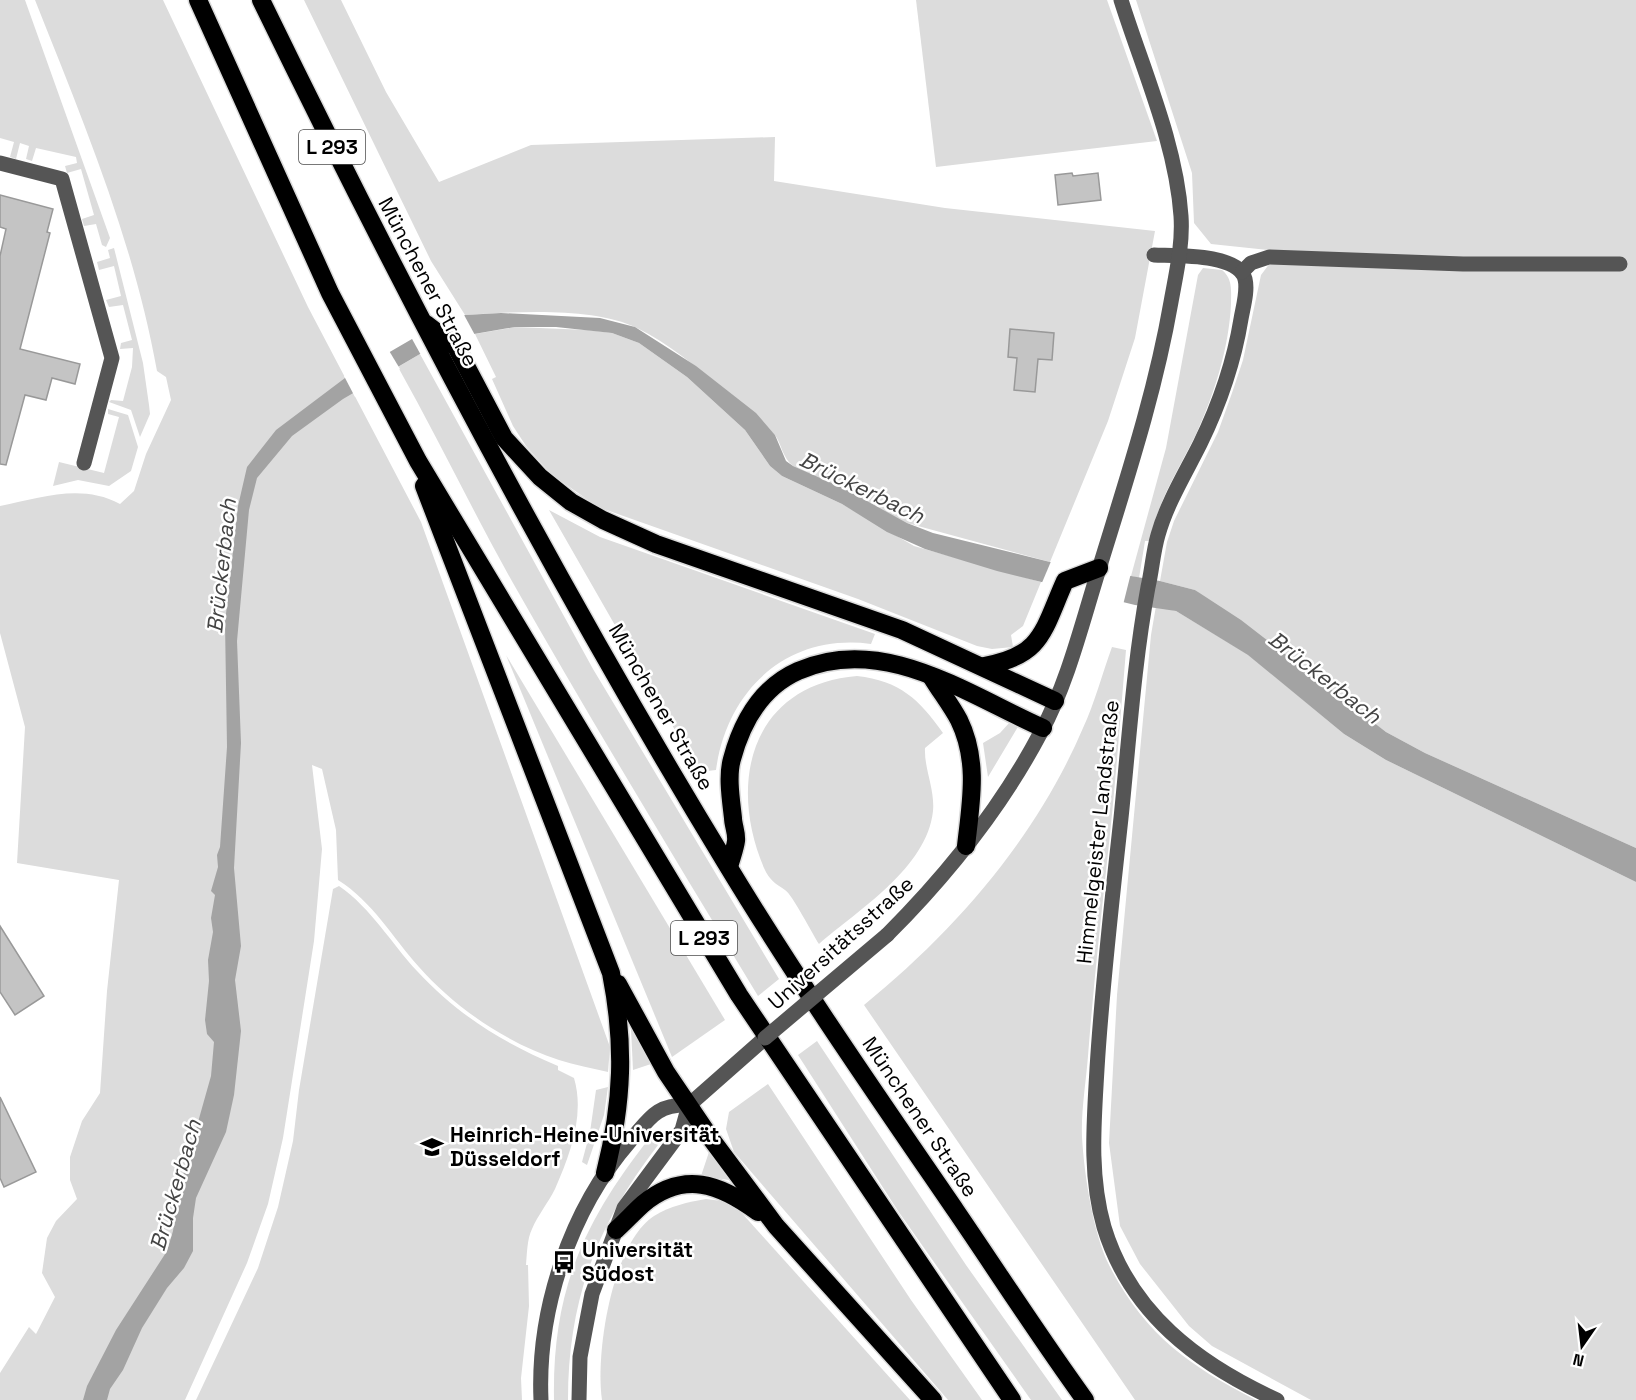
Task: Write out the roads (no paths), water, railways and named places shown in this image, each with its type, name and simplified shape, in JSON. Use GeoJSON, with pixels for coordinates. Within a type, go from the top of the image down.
{"type":"FeatureCollection","features":[{"type":"Feature","properties":{"kind":"highway","name":"L 293"},"geometry":{"type":"LineString","coordinates":[[198,0],[330,294],[418,461],[739,994],[1012,1400]]}},
{"type":"Feature","properties":{"kind":"highway","name":"Münchener Straße"},"geometry":{"type":"LineString","coordinates":[[261,0],[353,189],[420,319],[469,390],[574,603],[729,867],[877,1096],[1085,1400]]}},
{"type":"Feature","properties":{"kind":"highway"},"geometry":{"type":"LineString","coordinates":[[469,390],[504,438],[540,477],[572,502],[603,520],[656,544],[902,630],[984,666],[1055,701]]}},
{"type":"Feature","properties":{"kind":"highway"},"geometry":{"type":"LineString","coordinates":[[418,461],[424,488],[610,973],[666,1072],[776,1226],[933,1400]]}},
{"type":"Feature","properties":{"kind":"highway"},"geometry":{"type":"LineString","coordinates":[[984,666],[1019,657],[1035,644],[1065,581],[1099,568]]}},
{"type":"Feature","properties":{"kind":"highway"},"geometry":{"type":"LineString","coordinates":[[729,867],[736,839],[731,763],[743,727],[767,692],[784,677],[810,666],[862,657],[888,662],[959,686],[1043,728]]}},
{"type":"Feature","properties":{"kind":"highway"},"geometry":{"type":"LineString","coordinates":[[931,676],[960,723],[972,762],[974,781],[966,846]]}},
{"type":"Feature","properties":{"kind":"highway"},"geometry":{"type":"LineString","coordinates":[[605,1173],[618,1114],[621,1064],[619,1017],[610,973]]}},
{"type":"Feature","properties":{"kind":"highway"},"geometry":{"type":"LineString","coordinates":[[616,1230],[642,1205],[658,1194],[680,1185],[696,1184],[724,1189],[776,1226]]}},
{"type":"Feature","properties":{"kind":"street"},"geometry":{"type":"LineString","coordinates":[[1055,701],[1077,639],[1149,402],[1179,256],[1181,218],[1174,173],[1121,0]]}},
{"type":"Feature","properties":{"kind":"street"},"geometry":{"type":"LineString","coordinates":[[0,163],[62,179],[65,189],[112,358],[84,463]]}},
{"type":"Feature","properties":{"kind":"street"},"geometry":{"type":"LineString","coordinates":[[1154,255],[1204,257],[1226,262],[1242,272],[1251,262],[1269,257],[1463,264],[1620,264]]}},
{"type":"Feature","properties":{"kind":"street","name":"Himmelgeister Landstraße"},"geometry":{"type":"LineString","coordinates":[[1242,272],[1246,283],[1237,342],[1215,412],[1175,491],[1158,535],[1140,633],[1136,723],[1100,1037],[1093,1145],[1096,1190],[1105,1228],[1118,1260],[1138,1295],[1180,1343],[1203,1360],[1277,1400]]}},
{"type":"Feature","properties":{"kind":"street","name":"Universitätsstraße"},"geometry":{"type":"LineString","coordinates":[[688,1105],[887,935],[929,893],[1009,787],[1043,728],[1055,701]]}},
{"type":"Feature","properties":{"kind":"street"},"geometry":{"type":"LineString","coordinates":[[541,1400],[540,1372],[544,1333],[555,1289],[576,1227],[605,1173],[653,1114],[669,1104],[688,1105],[682,1130],[624,1208],[589,1305],[580,1357],[579,1400]]}},
{"type":"Feature","properties":{"kind":"place","name":"Heinrich-Heine-Universität Düsseldorf"},"geometry":{"type":"Point","coordinates":[432,1147]}},
{"type":"Feature","properties":{"kind":"place","name":"Universität Südost"},"geometry":{"type":"Point","coordinates":[564,1262]}},
{"type":"Feature","properties":{"kind":"water label","name":"Brückerbach"},"geometry":{"type":"Point","coordinates":[862,487]}},
{"type":"Feature","properties":{"kind":"water label","name":"Brückerbach"},"geometry":{"type":"Point","coordinates":[221,566]}},
{"type":"Feature","properties":{"kind":"water label","name":"Brückerbach"},"geometry":{"type":"Point","coordinates":[1325,677]}},
{"type":"Feature","properties":{"kind":"water label","name":"Brückerbach"},"geometry":{"type":"Point","coordinates":[175,1185]}}]}
